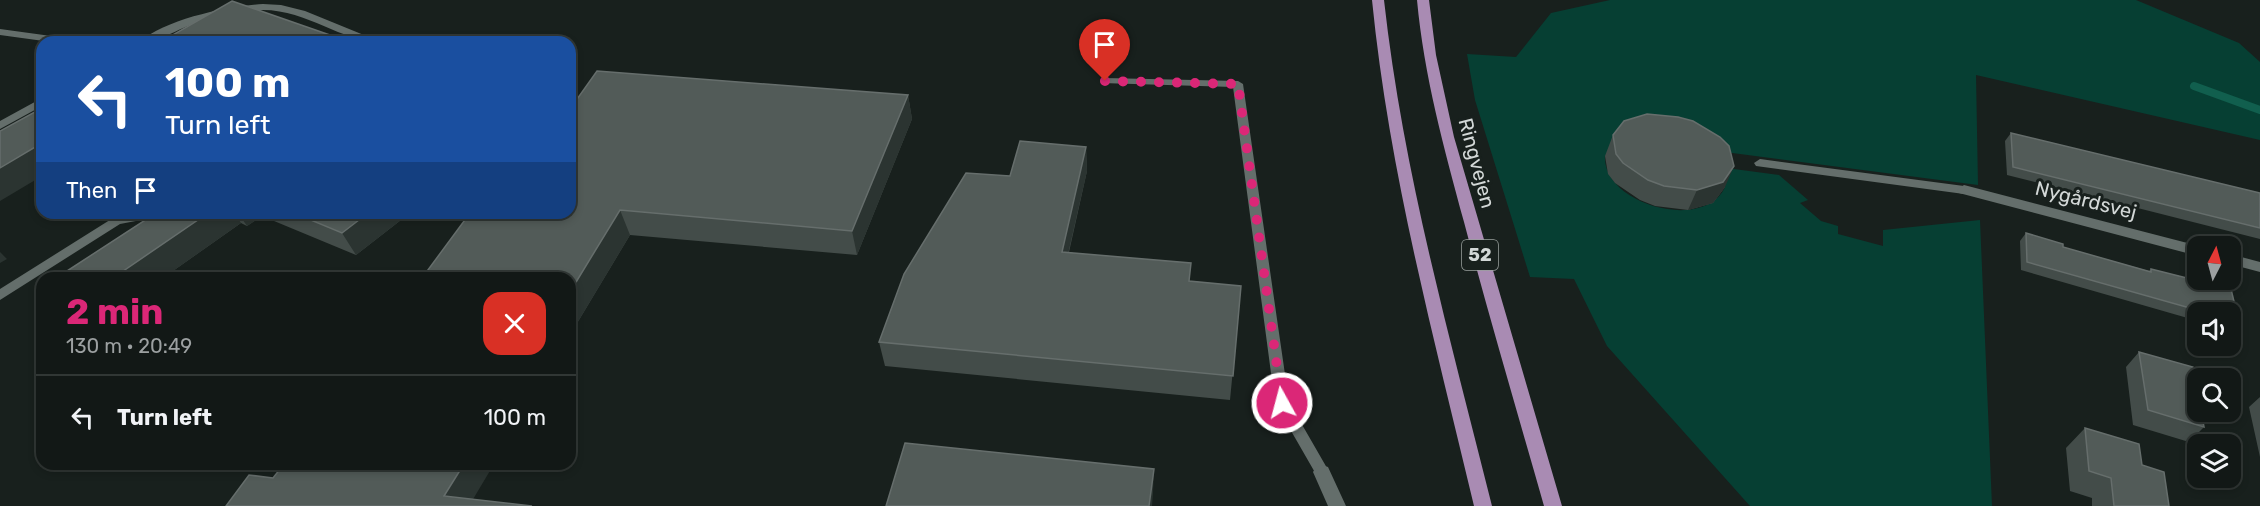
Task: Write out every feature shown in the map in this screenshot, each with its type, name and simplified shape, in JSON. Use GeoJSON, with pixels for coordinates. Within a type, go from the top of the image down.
{"type":"FeatureCollection","features":[{"type":"Feature","properties":{"kind":"main road"},"geometry":{"type":"LineString","coordinates":[[1378,0],[1383,61],[1405,183],[1483,506]]}},
{"type":"Feature","properties":{"kind":"main road","name":"Ringvejen"},"geometry":{"type":"LineString","coordinates":[[1423,0],[1425,26],[1438,97],[1553,506]]}},
{"type":"Feature","properties":{"kind":"street","name":"Nygårdsvej"},"geometry":{"type":"LineString","coordinates":[[1964,190],[2187,247]]}},
{"type":"Feature","properties":{"kind":"street"},"geometry":{"type":"LineString","coordinates":[[2241,262],[2260,267]]}},
{"type":"Feature","properties":{"kind":"street"},"geometry":{"type":"LineString","coordinates":[[1322,472],[1337,506]]}},
{"type":"Feature","properties":{"kind":"lane"},"geometry":{"type":"LineString","coordinates":[[158,36],[198,17],[240,8],[283,8],[360,36]]}},
{"type":"Feature","properties":{"kind":"lane"},"geometry":{"type":"LineString","coordinates":[[0,32],[36,37]]}},
{"type":"Feature","properties":{"kind":"lane"},"geometry":{"type":"LineString","coordinates":[[1105,81],[1238,84],[1282,403],[1322,472]]}},
{"type":"Feature","properties":{"kind":"lane"},"geometry":{"type":"LineString","coordinates":[[0,126],[36,105]]}},
{"type":"Feature","properties":{"kind":"lane"},"geometry":{"type":"LineString","coordinates":[[1760,163],[1964,190]]}},
{"type":"Feature","properties":{"kind":"lane"},"geometry":{"type":"LineString","coordinates":[[36,272],[117,221],[127,219]]}},
{"type":"Feature","properties":{"kind":"lane"},"geometry":{"type":"LineString","coordinates":[[0,295],[36,272]]}},
{"type":"Feature","properties":{"kind":"green space"},"geometry":{"type":"Polygon","coordinates":[[[1610,0],[2136,0],[2239,43],[2260,62],[2260,140],[1976,75],[1978,185],[1702,149],[1605,156],[1608,173],[1620,188],[1636,199],[1656,207],[1677,210],[1697,208],[1714,201],[1725,187],[1719,167],[1779,175],[1808,200],[1800,203],[1821,221],[1838,226],[1838,234],[1883,246],[1883,230],[1980,220],[1992,506],[1750,506],[1607,346],[1574,279],[1530,277],[1475,100],[1467,54],[1516,57],[1551,13],[1610,0]]]}},
{"type":"Feature","properties":{"kind":"building"},"geometry":{"type":"Polygon","coordinates":[[[232,1],[333,36],[171,36],[232,1]]]}},
{"type":"Feature","properties":{"kind":"building"},"geometry":{"type":"Polygon","coordinates":[[[597,71],[908,95],[852,231],[620,210],[576,282],[576,272],[426,272],[466,219],[576,219],[576,101],[597,71]]]}},
{"type":"Feature","properties":{"kind":"building"},"geometry":{"type":"Polygon","coordinates":[[[36,111],[36,147],[0,168],[0,131],[36,111]]]}},
{"type":"Feature","properties":{"kind":"building"},"geometry":{"type":"Polygon","coordinates":[[[1647,114],[1693,121],[1720,137],[1729,146],[1734,166],[1723,182],[1697,190],[1664,186],[1648,180],[1623,163],[1616,154],[1613,135],[1624,121],[1647,114]]]}},
{"type":"Feature","properties":{"kind":"building"},"geometry":{"type":"Polygon","coordinates":[[[2011,133],[2260,193],[2260,228],[2013,167],[2011,133]]]}},
{"type":"Feature","properties":{"kind":"building"},"geometry":{"type":"Polygon","coordinates":[[[1020,141],[1086,147],[1062,252],[1191,263],[1189,281],[1241,286],[1233,376],[879,342],[904,274],[966,173],[1010,176],[1020,141]]]}},
{"type":"Feature","properties":{"kind":"building"},"geometry":{"type":"Polygon","coordinates":[[[147,219],[199,219],[122,272],[67,271],[147,219]]]}},
{"type":"Feature","properties":{"kind":"building"},"geometry":{"type":"Polygon","coordinates":[[[308,219],[360,219],[342,233],[308,219]]]}},
{"type":"Feature","properties":{"kind":"building"},"geometry":{"type":"Polygon","coordinates":[[[2026,233],[2063,244],[2063,247],[2151,272],[2151,269],[2187,278],[2187,290],[2231,290],[2234,302],[2187,302],[2187,307],[2027,262],[2026,233]]]}},
{"type":"Feature","properties":{"kind":"building"},"geometry":{"type":"Polygon","coordinates":[[[2139,352],[2193,367],[2187,368],[2187,422],[2148,410],[2139,352]]]}},
{"type":"Feature","properties":{"kind":"building"},"geometry":{"type":"Polygon","coordinates":[[[2188,422],[2203,422],[2204,427],[2188,422]]]}},
{"type":"Feature","properties":{"kind":"building"},"geometry":{"type":"Polygon","coordinates":[[[2085,428],[2139,444],[2142,465],[2164,472],[2169,506],[2114,506],[2111,478],[2089,471],[2085,428]]]}},
{"type":"Feature","properties":{"kind":"building"},"geometry":{"type":"Polygon","coordinates":[[[905,443],[1154,469],[1149,506],[886,506],[905,443]]]}},
{"type":"Feature","properties":{"kind":"building"},"geometry":{"type":"Polygon","coordinates":[[[279,470],[460,470],[444,496],[532,506],[226,506],[249,475],[273,478],[279,470]]]}},
{"type":"Feature","properties":{"kind":"waterway"},"geometry":{"type":"LineString","coordinates":[[2194,86],[2260,110]]}},
{"type":"Feature","properties":{"kind":"route"},"geometry":{"type":"LineString","coordinates":[[1105,81],[1238,84],[1282,403]]}}]}
